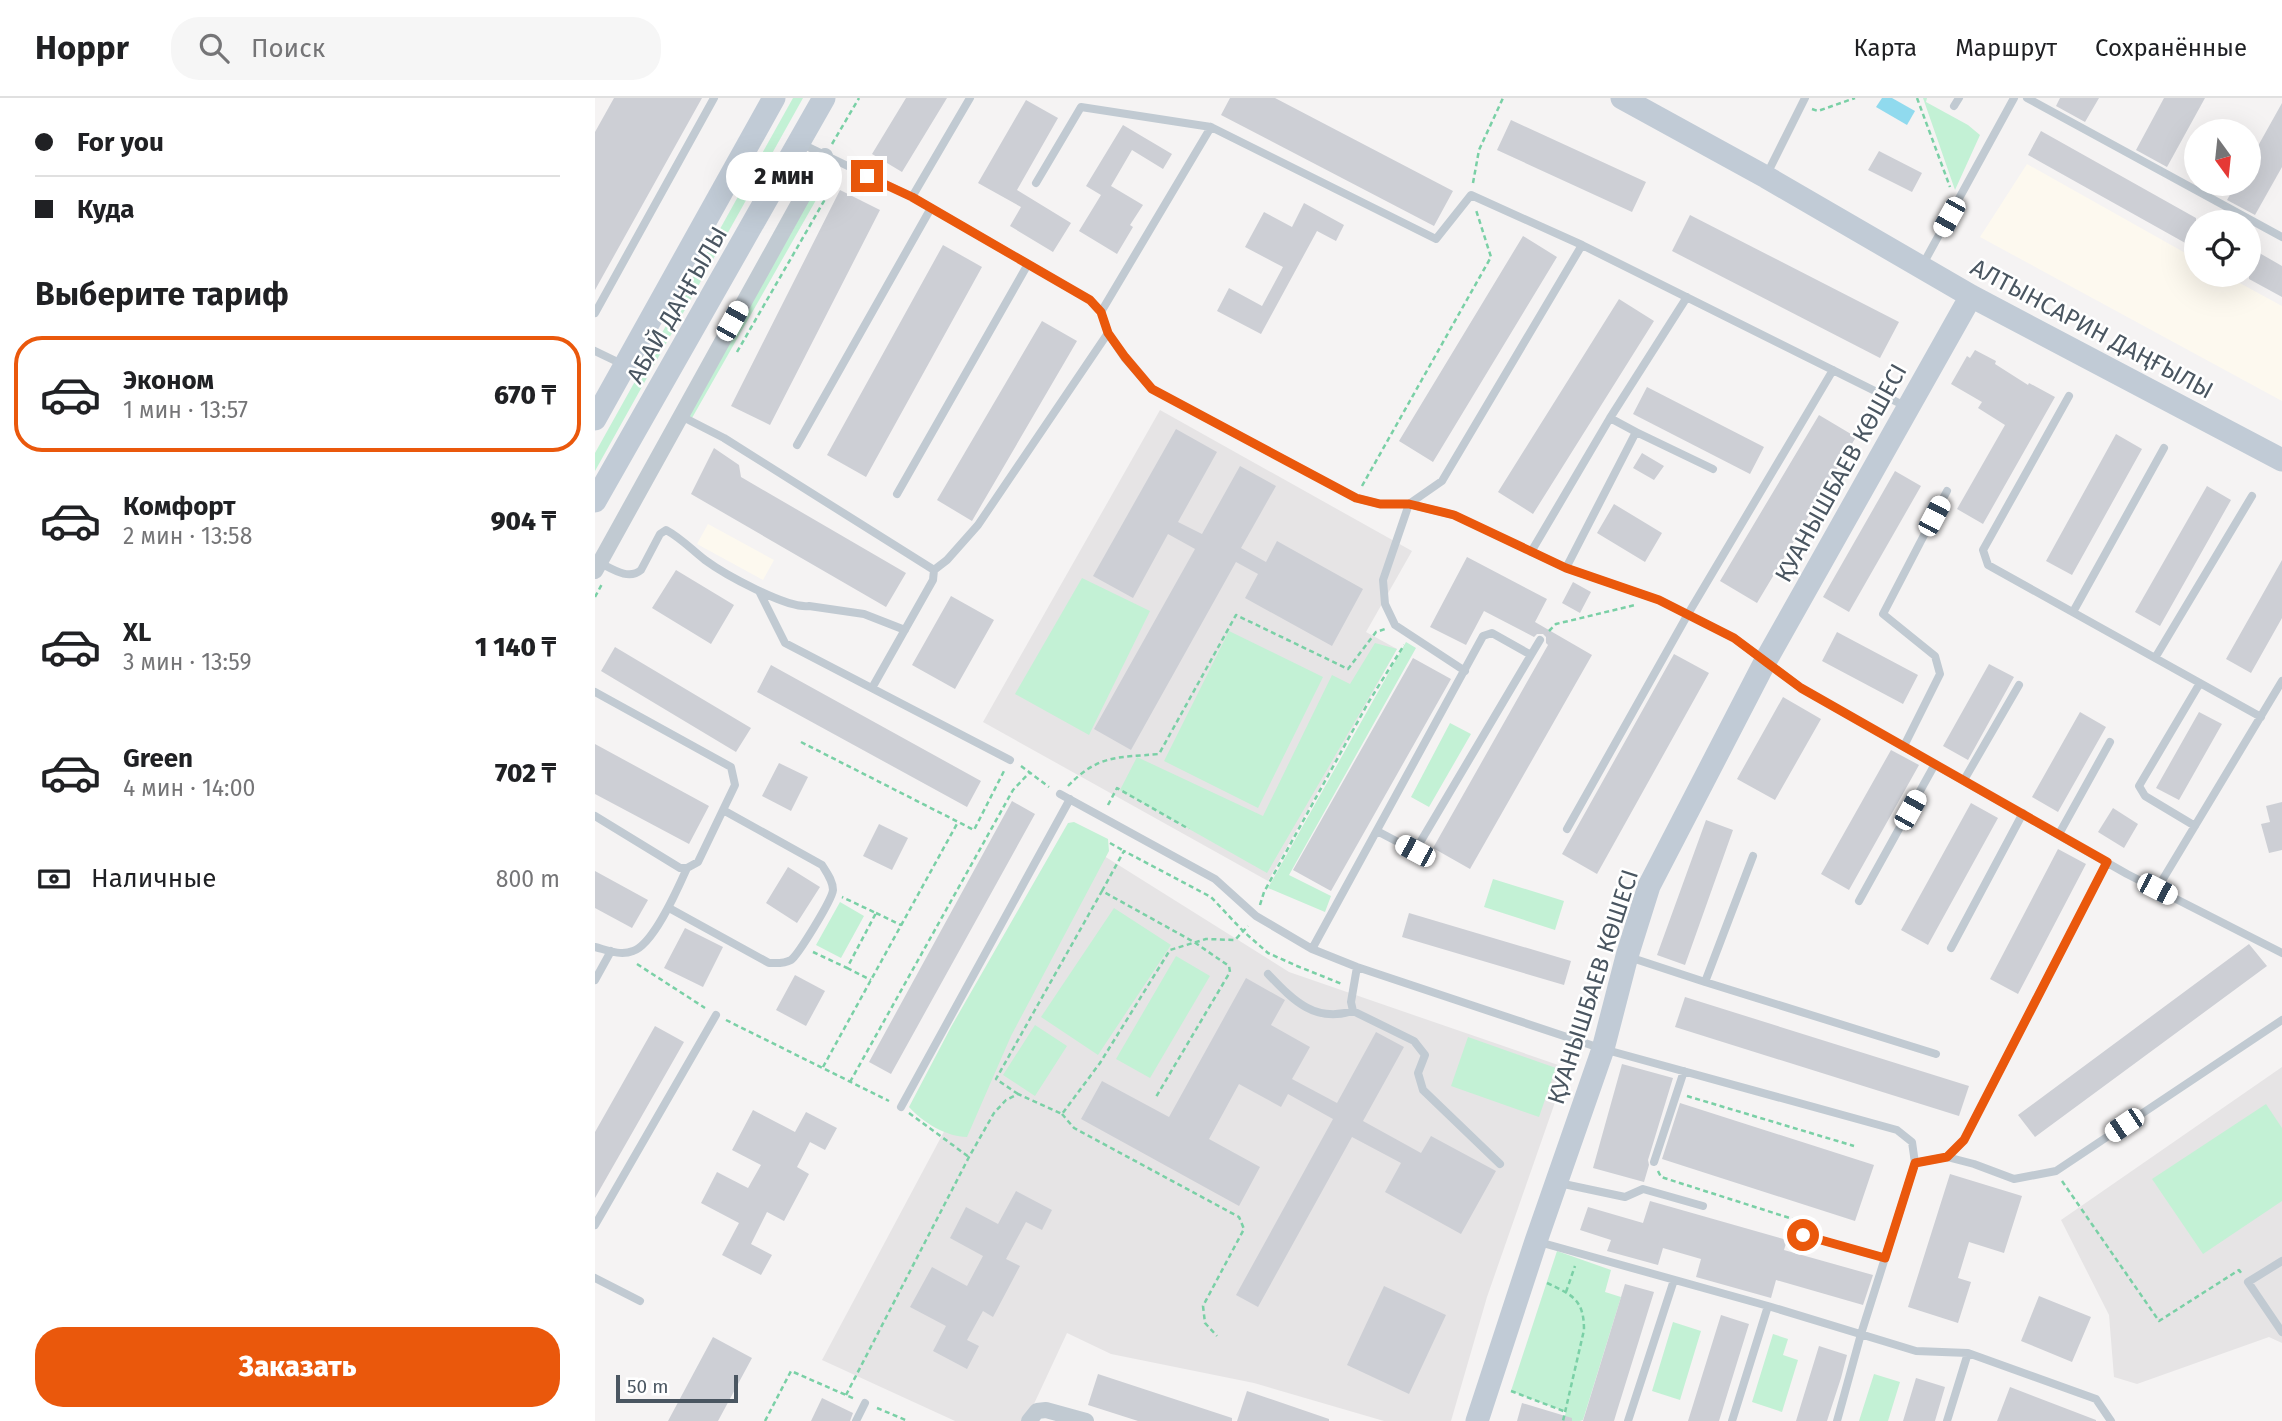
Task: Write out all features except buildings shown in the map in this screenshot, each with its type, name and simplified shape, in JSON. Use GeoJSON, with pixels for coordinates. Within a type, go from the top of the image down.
{"type":"FeatureCollection","features":[{"type":"Feature","properties":{"kind":"main road","name":"АБАЙ ДАҢҒЫЛЫ"},"geometry":{"type":"LineString","coordinates":[[595,419],[774,98]]}},
{"type":"Feature","properties":{"kind":"main road","name":"АБАЙ ДАҢҒЫЛЫ"},"geometry":{"type":"LineString","coordinates":[[595,501],[824,98]]}},
{"type":"Feature","properties":{"kind":"main road","name":"АЛТЫНСАРИН ДАҢҒЫЛЫ"},"geometry":{"type":"LineString","coordinates":[[1622,98],[1766,177],[1971,296],[2282,460]]}},
{"type":"Feature","properties":{"kind":"main road","name":"ҚУАНЫШБАЕВ КӨШЕСІ"},"geometry":{"type":"LineString","coordinates":[[1477,1421],[1603,1049],[1649,886],[1766,660],[1971,296]]}},
{"type":"Feature","properties":{"kind":"street"},"geometry":{"type":"LineString","coordinates":[[597,565],[825,156]]}},
{"type":"Feature","properties":{"kind":"street"},"geometry":{"type":"LineString","coordinates":[[1029,1421],[1037,1411],[1046,1410],[1086,1421]]}},
{"type":"Feature","properties":{"kind":"lane"},"geometry":{"type":"LineString","coordinates":[[595,313],[714,98]]}},
{"type":"Feature","properties":{"kind":"lane"},"geometry":{"type":"LineString","coordinates":[[912,197],[970,98]]}},
{"type":"Feature","properties":{"kind":"lane"},"geometry":{"type":"LineString","coordinates":[[1922,266],[2014,98]]}},
{"type":"Feature","properties":{"kind":"lane"},"geometry":{"type":"LineString","coordinates":[[2027,98],[2282,236]]}},
{"type":"Feature","properties":{"kind":"lane"},"geometry":{"type":"LineString","coordinates":[[1766,177],[1803,101]]}},
{"type":"Feature","properties":{"kind":"lane"},"geometry":{"type":"LineString","coordinates":[[1035,183],[1081,107],[1211,127],[1436,239],[1471,195],[1582,245],[1908,408]]}},
{"type":"Feature","properties":{"kind":"lane"},"geometry":{"type":"LineString","coordinates":[[1101,312],[1211,127]]}},
{"type":"Feature","properties":{"kind":"lane"},"geometry":{"type":"LineString","coordinates":[[798,142],[912,197],[1090,300],[1101,312],[1108,333],[1152,389],[1356,498],[1380,504],[1409,504],[1454,515],[1566,568],[1659,600],[1688,614],[1734,638],[1801,688],[2107,862],[2282,953]]}},
{"type":"Feature","properties":{"kind":"lane"},"geometry":{"type":"LineString","coordinates":[[797,444],[931,208]]}},
{"type":"Feature","properties":{"kind":"lane"},"geometry":{"type":"LineString","coordinates":[[1465,671],[1395,625],[1385,604],[1383,580],[1409,504],[1442,481],[1582,245]]}},
{"type":"Feature","properties":{"kind":"lane"},"geometry":{"type":"LineString","coordinates":[[897,494],[1028,264]]}},
{"type":"Feature","properties":{"kind":"lane"},"geometry":{"type":"LineString","coordinates":[[1531,552],[1610,418],[1687,297]]}},
{"type":"Feature","properties":{"kind":"lane"},"geometry":{"type":"LineString","coordinates":[[873,688],[933,580],[934,570],[947,560],[978,525],[1108,333]]}},
{"type":"Feature","properties":{"kind":"lane"},"geometry":{"type":"LineString","coordinates":[[595,351],[625,365]]}},
{"type":"Feature","properties":{"kind":"lane"},"geometry":{"type":"LineString","coordinates":[[1567,829],[1688,614],[1833,370]]}},
{"type":"Feature","properties":{"kind":"lane"},"geometry":{"type":"LineString","coordinates":[[2069,396],[1983,551],[1988,565],[2261,717]]}},
{"type":"Feature","properties":{"kind":"lane"},"geometry":{"type":"LineString","coordinates":[[679,415],[724,438],[934,570]]}},
{"type":"Feature","properties":{"kind":"lane"},"geometry":{"type":"LineString","coordinates":[[1610,418],[1713,469]]}},
{"type":"Feature","properties":{"kind":"lane"},"geometry":{"type":"LineString","coordinates":[[1566,568],[1636,432]]}},
{"type":"Feature","properties":{"kind":"lane"},"geometry":{"type":"LineString","coordinates":[[2073,612],[2164,448]]}},
{"type":"Feature","properties":{"kind":"lane"},"geometry":{"type":"LineString","coordinates":[[1904,746],[1940,674],[1935,656],[1883,614],[1947,491]]}},
{"type":"Feature","properties":{"kind":"lane"},"geometry":{"type":"LineString","coordinates":[[2155,658],[2252,496]]}},
{"type":"Feature","properties":{"kind":"lane"},"geometry":{"type":"LineString","coordinates":[[597,565],[636,575],[660,534],[666,530],[707,561],[759,591],[800,607],[864,614],[905,629]]}},
{"type":"Feature","properties":{"kind":"lane"},"geometry":{"type":"LineString","coordinates":[[759,591],[785,643],[1010,760]]}},
{"type":"Feature","properties":{"kind":"lane"},"geometry":{"type":"LineString","coordinates":[[1312,949],[1483,636],[1492,633],[1531,655]]}},
{"type":"Feature","properties":{"kind":"lane"},"geometry":{"type":"LineString","coordinates":[[1377,831],[1415,851],[1540,640]]}},
{"type":"Feature","properties":{"kind":"lane"},"geometry":{"type":"LineString","coordinates":[[2157,889],[2282,681]]}},
{"type":"Feature","properties":{"kind":"lane"},"geometry":{"type":"LineString","coordinates":[[2195,826],[2145,796],[2139,786],[2200,683]]}},
{"type":"Feature","properties":{"kind":"lane"},"geometry":{"type":"LineString","coordinates":[[1964,780],[2019,685]]}},
{"type":"Feature","properties":{"kind":"lane"},"geometry":{"type":"LineString","coordinates":[[595,692],[731,767],[736,785],[698,862],[687,868],[680,868],[595,816]]}},
{"type":"Feature","properties":{"kind":"lane"},"geometry":{"type":"LineString","coordinates":[[2059,834],[2110,742]]}},
{"type":"Feature","properties":{"kind":"lane"},"geometry":{"type":"LineString","coordinates":[[1859,901],[1935,764]]}},
{"type":"Feature","properties":{"kind":"lane"},"geometry":{"type":"LineString","coordinates":[[1061,794],[1215,879],[1256,916],[1312,949],[1357,967],[1603,1049],[1896,1130],[1912,1142],[1915,1163],[1861,1334],[1837,1421]]}},
{"type":"Feature","properties":{"kind":"lane"},"geometry":{"type":"LineString","coordinates":[[901,1107],[1070,799]]}},
{"type":"Feature","properties":{"kind":"lane"},"geometry":{"type":"LineString","coordinates":[[669,908],[769,963],[786,963],[795,957],[800,946],[811,934],[833,892],[830,876],[822,865],[723,810]]}},
{"type":"Feature","properties":{"kind":"lane"},"geometry":{"type":"LineString","coordinates":[[1951,948],[2023,813]]}},
{"type":"Feature","properties":{"kind":"lane"},"geometry":{"type":"LineString","coordinates":[[1705,982],[1753,856]]}},
{"type":"Feature","properties":{"kind":"lane"},"geometry":{"type":"LineString","coordinates":[[1947,1157],[1964,1140],[2107,862]]}},
{"type":"Feature","properties":{"kind":"lane"},"geometry":{"type":"LineString","coordinates":[[595,947],[616,952],[634,951],[643,946],[669,908],[687,868]]}},
{"type":"Feature","properties":{"kind":"lane"},"geometry":{"type":"LineString","coordinates":[[595,980],[616,952]]}},
{"type":"Feature","properties":{"kind":"lane"},"geometry":{"type":"LineString","coordinates":[[1627,957],[1936,1054]]}},
{"type":"Feature","properties":{"kind":"lane"},"geometry":{"type":"LineString","coordinates":[[1353,1011],[1350,1002],[1357,967]]}},
{"type":"Feature","properties":{"kind":"lane"},"geometry":{"type":"LineString","coordinates":[[1268,974],[1297,1004],[1324,1015],[1353,1011],[1414,1041],[1425,1055],[1418,1073],[1423,1090],[1500,1164]]}},
{"type":"Feature","properties":{"kind":"lane"},"geometry":{"type":"LineString","coordinates":[[595,1225],[716,1015]]}},
{"type":"Feature","properties":{"kind":"lane"},"geometry":{"type":"LineString","coordinates":[[1915,1163],[1947,1157],[2014,1179],[2056,1171],[2282,1020]]}},
{"type":"Feature","properties":{"kind":"lane"},"geometry":{"type":"LineString","coordinates":[[1654,1162],[1684,1071]]}},
{"type":"Feature","properties":{"kind":"lane"},"geometry":{"type":"LineString","coordinates":[[1556,1182],[1625,1197],[1643,1189],[1703,1206]]}},
{"type":"Feature","properties":{"kind":"lane"},"geometry":{"type":"LineString","coordinates":[[1803,1235],[1885,1258]]}},
{"type":"Feature","properties":{"kind":"lane"},"geometry":{"type":"LineString","coordinates":[[1536,1241],[1768,1306],[1916,1352],[1968,1353],[2097,1399],[2111,1421]]}},
{"type":"Feature","properties":{"kind":"lane"},"geometry":{"type":"LineString","coordinates":[[2282,1261],[2248,1282],[2282,1332]]}},
{"type":"Feature","properties":{"kind":"lane"},"geometry":{"type":"LineString","coordinates":[[595,1278],[640,1301]]}},
{"type":"Feature","properties":{"kind":"lane"},"geometry":{"type":"LineString","coordinates":[[1628,1421],[1674,1280]]}},
{"type":"Feature","properties":{"kind":"lane"},"geometry":{"type":"LineString","coordinates":[[1732,1421],[1768,1306]]}},
{"type":"Feature","properties":{"kind":"lane"},"geometry":{"type":"LineString","coordinates":[[1947,1421],[1968,1353]]}},
{"type":"Feature","properties":{"kind":"lane"},"geometry":{"type":"LineString","coordinates":[[856,1421],[865,1403]]}},
{"type":"Feature","properties":{"kind":"path"},"geometry":{"type":"LineString","coordinates":[[825,156],[859,98]]}},
{"type":"Feature","properties":{"kind":"path"},"geometry":{"type":"LineString","coordinates":[[1356,498],[1491,257],[1471,195],[1479,150],[1503,98]]}},
{"type":"Feature","properties":{"kind":"path"},"geometry":{"type":"LineString","coordinates":[[1803,101],[1818,111],[1855,98]]}},
{"type":"Feature","properties":{"kind":"path"},"geometry":{"type":"LineString","coordinates":[[1917,98],[1956,203]]}},
{"type":"Feature","properties":{"kind":"path"},"geometry":{"type":"LineString","coordinates":[[1540,640],[1556,624],[1659,600]]}},
{"type":"Feature","properties":{"kind":"path"},"geometry":{"type":"LineString","coordinates":[[1025,768],[1061,794],[1083,771],[1109,758],[1159,754],[1236,615],[1349,669],[1376,632],[1395,625]]}},
{"type":"Feature","properties":{"kind":"path"},"geometry":{"type":"LineString","coordinates":[[1062,1114],[1100,1063],[1170,950],[1206,939],[1235,940],[1256,916],[1264,892],[1368,703],[1410,636]]}},
{"type":"Feature","properties":{"kind":"path"},"geometry":{"type":"LineString","coordinates":[[801,742],[974,830],[1010,760]]}},
{"type":"Feature","properties":{"kind":"path"},"geometry":{"type":"LineString","coordinates":[[850,1082],[1013,790],[1030,772]]}},
{"type":"Feature","properties":{"kind":"path"},"geometry":{"type":"LineString","coordinates":[[1110,802],[1117,788],[1189,829]]}},
{"type":"Feature","properties":{"kind":"path"},"geometry":{"type":"LineString","coordinates":[[823,1068],[958,822]]}},
{"type":"Feature","properties":{"kind":"path"},"geometry":{"type":"LineString","coordinates":[[1109,843],[1211,897],[1268,953],[1353,988]]}},
{"type":"Feature","properties":{"kind":"path"},"geometry":{"type":"LineString","coordinates":[[1124,851],[996,1079],[1019,1094],[1062,1114],[1073,1128],[1239,1217],[1244,1228],[1203,1306],[1205,1323],[1217,1336]]}},
{"type":"Feature","properties":{"kind":"path"},"geometry":{"type":"LineString","coordinates":[[1102,891],[1194,942],[1229,967],[1230,972],[1156,1097]]}},
{"type":"Feature","properties":{"kind":"path"},"geometry":{"type":"LineString","coordinates":[[833,892],[901,925]]}},
{"type":"Feature","properties":{"kind":"path"},"geometry":{"type":"LineString","coordinates":[[847,968],[876,913]]}},
{"type":"Feature","properties":{"kind":"path"},"geometry":{"type":"LineString","coordinates":[[800,946],[871,980]]}},
{"type":"Feature","properties":{"kind":"path"},"geometry":{"type":"LineString","coordinates":[[616,952],[716,1015],[901,1107],[968,1157]]}},
{"type":"Feature","properties":{"kind":"path"},"geometry":{"type":"LineString","coordinates":[[1677,1093],[1854,1146]]}},
{"type":"Feature","properties":{"kind":"path"},"geometry":{"type":"LineString","coordinates":[[846,1395],[968,1157],[994,1113],[1006,1100],[1019,1094]]}},
{"type":"Feature","properties":{"kind":"path"},"geometry":{"type":"LineString","coordinates":[[1654,1162],[1661,1177],[1799,1221]]}},
{"type":"Feature","properties":{"kind":"path"},"geometry":{"type":"LineString","coordinates":[[2056,1171],[2071,1197],[2159,1321],[2239,1270],[2248,1282]]}},
{"type":"Feature","properties":{"kind":"path"},"geometry":{"type":"LineString","coordinates":[[1566,1292],[1578,1257]]}},
{"type":"Feature","properties":{"kind":"path"},"geometry":{"type":"LineString","coordinates":[[1547,1283],[1579,1301],[1584,1317],[1584,1330],[1563,1421]]}},
{"type":"Feature","properties":{"kind":"path"},"geometry":{"type":"LineString","coordinates":[[765,1421],[791,1371],[908,1421]]}},
{"type":"Feature","properties":{"kind":"path"},"geometry":{"type":"LineString","coordinates":[[1511,1391],[1566,1412]]}},
{"type":"Feature","properties":{"kind":"shaded area"},"geometry":{"type":"Polygon","coordinates":[[[2027,164],[2184,252],[2184,287],[2247,287],[2282,306],[2282,401],[1980,237],[2027,164]]]}},
{"type":"Feature","properties":{"kind":"shaded area"},"geometry":{"type":"Polygon","coordinates":[[[1160,410],[1412,551],[1366,632],[1397,649],[1268,881],[983,722],[1160,410]]]}},
{"type":"Feature","properties":{"kind":"shaded area"},"geometry":{"type":"Polygon","coordinates":[[[708,524],[774,560],[763,580],[697,544],[708,524]]]}},
{"type":"Feature","properties":{"kind":"shaded area"},"geometry":{"type":"Polygon","coordinates":[[[1069,834],[1289,972],[1567,1068],[1487,1297],[1451,1421],[1384,1421],[1254,1383],[1111,1354],[1067,1333],[1026,1421],[955,1421],[822,1360],[955,1111],[1069,834]]]}},
{"type":"Feature","properties":{"kind":"shaded area"},"geometry":{"type":"Polygon","coordinates":[[[2282,1067],[2282,1343],[2269,1337],[2137,1384],[2114,1377],[2109,1315],[2061,1220],[2282,1067]]]}},
{"type":"Feature","properties":{"kind":"green space"},"geometry":{"type":"Polygon","coordinates":[[[793,98],[803,98],[595,471],[595,453],[793,98]]]}},
{"type":"Feature","properties":{"kind":"green space"},"geometry":{"type":"Polygon","coordinates":[[[1923,98],[1927,98],[1926,102],[1968,125],[1980,135],[1955,190],[1923,98]]]}},
{"type":"Feature","properties":{"kind":"green space"},"geometry":{"type":"Polygon","coordinates":[[[822,176],[828,179],[692,418],[686,414],[822,176]]]}},
{"type":"Feature","properties":{"kind":"green space"},"geometry":{"type":"Polygon","coordinates":[[[1082,578],[1150,611],[1089,735],[1015,694],[1082,578]]]}},
{"type":"Feature","properties":{"kind":"green space"},"geometry":{"type":"Polygon","coordinates":[[[1229,631],[1323,677],[1258,808],[1164,761],[1229,631]]]}},
{"type":"Feature","properties":{"kind":"green space"},"geometry":{"type":"Polygon","coordinates":[[[1406,642],[1416,648],[1289,875],[1331,896],[1325,912],[1268,888],[1406,642]]]}},
{"type":"Feature","properties":{"kind":"green space"},"geometry":{"type":"Polygon","coordinates":[[[1375,643],[1397,649],[1267,873],[1120,790],[1137,757],[1263,816],[1332,675],[1350,684],[1375,643]]]}},
{"type":"Feature","properties":{"kind":"green space"},"geometry":{"type":"Polygon","coordinates":[[[1450,723],[1471,734],[1429,807],[1411,797],[1450,723]]]}},
{"type":"Feature","properties":{"kind":"green space"},"geometry":{"type":"Polygon","coordinates":[[[1074,822],[1108,839],[1109,851],[1011,1036],[967,1137],[943,1131],[928,1123],[909,1107],[951,1027],[1068,823],[1074,822]]]}},
{"type":"Feature","properties":{"kind":"green space"},"geometry":{"type":"Polygon","coordinates":[[[1493,879],[1564,901],[1555,930],[1484,907],[1493,879]]]}},
{"type":"Feature","properties":{"kind":"green space"},"geometry":{"type":"Polygon","coordinates":[[[840,902],[864,916],[841,958],[816,945],[840,902]]]}},
{"type":"Feature","properties":{"kind":"green space"},"geometry":{"type":"Polygon","coordinates":[[[1114,908],[1171,945],[1098,1055],[1041,1017],[1114,908]]]}},
{"type":"Feature","properties":{"kind":"green space"},"geometry":{"type":"Polygon","coordinates":[[[1176,956],[1210,976],[1150,1078],[1116,1059],[1176,956]]]}},
{"type":"Feature","properties":{"kind":"green space"},"geometry":{"type":"Polygon","coordinates":[[[1035,1025],[1067,1046],[1035,1096],[1003,1075],[1035,1025]]]}},
{"type":"Feature","properties":{"kind":"green space"},"geometry":{"type":"Polygon","coordinates":[[[1468,1037],[1556,1068],[1539,1117],[1451,1086],[1468,1037]]]}},
{"type":"Feature","properties":{"kind":"green space"},"geometry":{"type":"Polygon","coordinates":[[[2266,1104],[2282,1128],[2282,1201],[2203,1254],[2152,1179],[2266,1104]]]}},
{"type":"Feature","properties":{"kind":"green space"},"geometry":{"type":"Polygon","coordinates":[[[1557,1251],[1611,1270],[1605,1292],[1621,1297],[1583,1420],[1580,1421],[1563,1421],[1566,1412],[1511,1391],[1557,1251]]]}},
{"type":"Feature","properties":{"kind":"green space"},"geometry":{"type":"Polygon","coordinates":[[[1673,1322],[1701,1331],[1680,1400],[1652,1391],[1673,1322]]]}},
{"type":"Feature","properties":{"kind":"green space"},"geometry":{"type":"Polygon","coordinates":[[[1773,1334],[1788,1339],[1783,1355],[1798,1360],[1782,1412],[1752,1402],[1773,1334]]]}},
{"type":"Feature","properties":{"kind":"green space"},"geometry":{"type":"Polygon","coordinates":[[[1874,1374],[1900,1382],[1888,1421],[1859,1421],[1874,1374]]]}},
{"type":"Feature","properties":{"kind":"water"},"geometry":{"type":"Polygon","coordinates":[[[1882,98],[1892,98],[1915,111],[1907,125],[1876,107],[1882,98]]]}},
{"type":"Feature","properties":{"kind":"route"},"geometry":{"type":"LineString","coordinates":[[867,176],[912,197],[1090,300],[1101,312],[1108,333],[1152,389],[1356,498],[1380,504],[1409,504],[1454,515],[1566,568],[1674,607],[1734,638],[1801,688],[2107,862],[1964,1140],[1947,1157],[1915,1163],[1885,1258],[1803,1235]]}}]}
